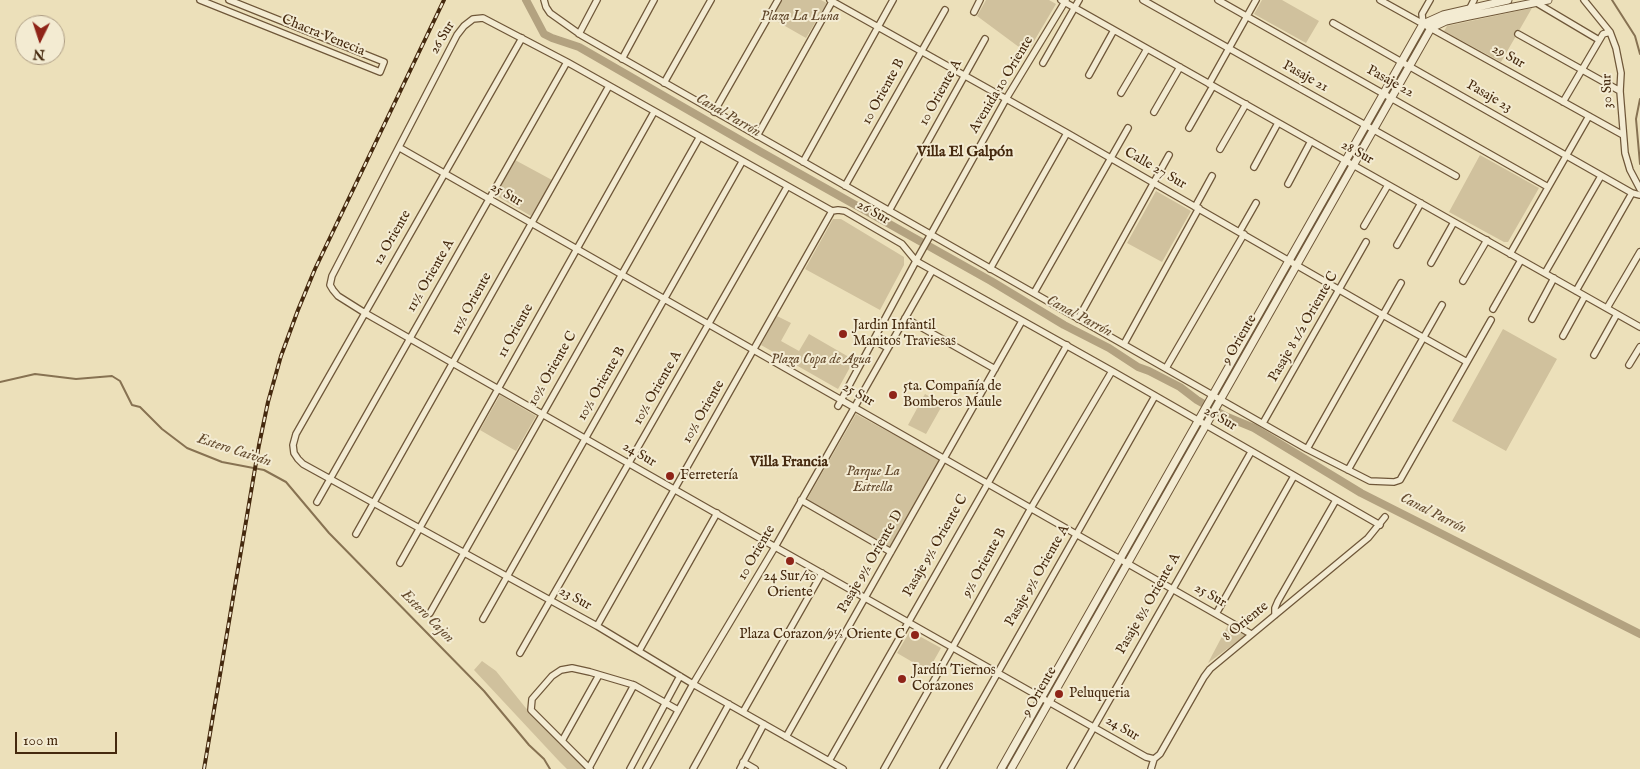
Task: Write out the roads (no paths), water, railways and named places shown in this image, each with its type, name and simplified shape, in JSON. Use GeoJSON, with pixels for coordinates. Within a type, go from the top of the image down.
{"type":"FeatureCollection","features":[{"type":"Feature","properties":{"kind":"street","name":"Chacra Venecia"},"geometry":{"type":"LineString","coordinates":[[200,0],[380,72],[384,62],[229,0]]}},
{"type":"Feature","properties":{"kind":"street"},"geometry":{"type":"LineString","coordinates":[[579,34],[598,0]]}},
{"type":"Feature","properties":{"kind":"street"},"geometry":{"type":"LineString","coordinates":[[622,59],[654,0]]}},
{"type":"Feature","properties":{"kind":"street"},"geometry":{"type":"LineString","coordinates":[[664,83],[711,0]]}},
{"type":"Feature","properties":{"kind":"street"},"geometry":{"type":"LineString","coordinates":[[714,112],[778,0]]}},
{"type":"Feature","properties":{"kind":"street"},"geometry":{"type":"LineString","coordinates":[[757,136],[831,0]]}},
{"type":"Feature","properties":{"kind":"street","name":"Calle 27 Sur"},"geometry":{"type":"LineString","coordinates":[[831,0],[1467,362]]}},
{"type":"Feature","properties":{"kind":"street"},"geometry":{"type":"LineString","coordinates":[[803,162],[894,0]]}},
{"type":"Feature","properties":{"kind":"street"},"geometry":{"type":"LineString","coordinates":[[974,12],[980,0]]}},
{"type":"Feature","properties":{"kind":"street","name":"Avenida 10 Oriente"},"geometry":{"type":"LineString","coordinates":[[1043,63],[1079,0]]}},
{"type":"Feature","properties":{"kind":"street","name":"Pasaje 21"},"geometry":{"type":"LineString","coordinates":[[1143,0],[1456,176]]}},
{"type":"Feature","properties":{"kind":"street","name":"Pasaje 22"},"geometry":{"type":"LineString","coordinates":[[1218,0],[1548,187]]}},
{"type":"Feature","properties":{"kind":"street"},"geometry":{"type":"LineString","coordinates":[[1189,128],[1229,48],[1256,0]]}},
{"type":"Feature","properties":{"kind":"street","name":"29 Sur"},"geometry":{"type":"LineString","coordinates":[[1380,0],[1623,135]]}},
{"type":"Feature","properties":{"kind":"street"},"geometry":{"type":"LineString","coordinates":[[1430,0],[1422,14],[1423,24],[1443,15],[1508,0]]}},
{"type":"Feature","properties":{"kind":"street"},"geometry":{"type":"LineString","coordinates":[[1470,8],[1474,0]]}},
{"type":"Feature","properties":{"kind":"street"},"geometry":{"type":"LineString","coordinates":[[1431,28],[1446,21],[1548,0]]}},
{"type":"Feature","properties":{"kind":"street","name":"30 Sur"},"geometry":{"type":"LineString","coordinates":[[1584,0],[1610,32],[1616,48],[1620,64],[1623,135],[1627,162],[1640,189]]}},
{"type":"Feature","properties":{"kind":"street","name":"Avenida 10 Oriente"},"geometry":{"type":"LineString","coordinates":[[929,238],[1006,99],[1064,1]]}},
{"type":"Feature","properties":{"kind":"street","name":"28 Sur"},"geometry":{"type":"LineString","coordinates":[[1064,1],[1640,327]]}},
{"type":"Feature","properties":{"kind":"street","name":"26 Sur"},"geometry":{"type":"LineString","coordinates":[[544,2],[550,13],[579,34],[889,211],[929,238],[990,268],[1166,368],[1216,399],[1370,481],[1394,482],[1400,480],[1467,362]]}},
{"type":"Feature","properties":{"kind":"street"},"geometry":{"type":"LineString","coordinates":[[1535,2],[1599,40]]}},
{"type":"Feature","properties":{"kind":"street","name":"10 Oriente B"},"geometry":{"type":"LineString","coordinates":[[845,186],[945,10]]}},
{"type":"Feature","properties":{"kind":"street","name":"26 Sur"},"geometry":{"type":"LineString","coordinates":[[400,148],[457,35],[473,19],[483,18],[567,62],[699,138],[832,211],[845,211],[902,244],[916,261],[1067,345],[1380,525]]}},
{"type":"Feature","properties":{"kind":"street","name":"Pasaje 23"},"geometry":{"type":"LineString","coordinates":[[1333,23],[1601,176],[1632,193],[1640,195]]}},
{"type":"Feature","properties":{"kind":"street"},"geometry":{"type":"LineString","coordinates":[[285,34],[289,24]]}},
{"type":"Feature","properties":{"kind":"street","name":"9 Oriente"},"geometry":{"type":"LineString","coordinates":[[1001,769],[1120,559],[1208,415],[1290,261],[1423,24]]}},
{"type":"Feature","properties":{"kind":"street","name":"9 Oriente"},"geometry":{"type":"LineString","coordinates":[[1216,399],[1297,265],[1431,28]]}},
{"type":"Feature","properties":{"kind":"street"},"geometry":{"type":"LineString","coordinates":[[1089,75],[1114,30]]}},
{"type":"Feature","properties":{"kind":"street"},"geometry":{"type":"LineString","coordinates":[[1563,102],[1603,34],[1610,32]]}},
{"type":"Feature","properties":{"kind":"street"},"geometry":{"type":"LineString","coordinates":[[1518,34],[1620,91]]}},
{"type":"Feature","properties":{"kind":"street","name":"12 Oriente"},"geometry":{"type":"LineString","coordinates":[[294,453],[293,445],[296,434],[522,38]]}},
{"type":"Feature","properties":{"kind":"street","name":"10 Oriente A"},"geometry":{"type":"LineString","coordinates":[[889,211],[985,39]]}},
{"type":"Feature","properties":{"kind":"street"},"geometry":{"type":"LineString","coordinates":[[1122,93],[1147,48]]}},
{"type":"Feature","properties":{"kind":"street","name":"11½ Oriente A"},"geometry":{"type":"LineString","coordinates":[[317,502],[567,62]]}},
{"type":"Feature","properties":{"kind":"street"},"geometry":{"type":"LineString","coordinates":[[1154,112],[1180,67]]}},
{"type":"Feature","properties":{"kind":"street","name":"11½ Oriente"},"geometry":{"type":"LineString","coordinates":[[356,534],[609,86]]}},
{"type":"Feature","properties":{"kind":"street"},"geometry":{"type":"LineString","coordinates":[[1220,149],[1246,104]]}},
{"type":"Feature","properties":{"kind":"street","name":"11 Oriente"},"geometry":{"type":"LineString","coordinates":[[400,563],[654,112]]}},
{"type":"Feature","properties":{"kind":"street"},"geometry":{"type":"LineString","coordinates":[[1510,254],[1588,116]]}},
{"type":"Feature","properties":{"kind":"street"},"geometry":{"type":"LineString","coordinates":[[1254,167],[1278,122]]}},
{"type":"Feature","properties":{"kind":"street"},"geometry":{"type":"LineString","coordinates":[[1034,293],[1128,128]]}},
{"type":"Feature","properties":{"kind":"street"},"geometry":{"type":"LineString","coordinates":[[990,268],[1067,133]]}},
{"type":"Feature","properties":{"kind":"street","name":"10½ Oriente C"},"geometry":{"type":"LineString","coordinates":[[430,613],[699,138]]}},
{"type":"Feature","properties":{"kind":"street"},"geometry":{"type":"LineString","coordinates":[[1288,184],[1311,141]]}},
{"type":"Feature","properties":{"kind":"street","name":"25 Sur"},"geometry":{"type":"LineString","coordinates":[[400,148],[754,350],[840,403],[854,408],[1252,634]]}},
{"type":"Feature","properties":{"kind":"street","name":"24 Sur"},"geometry":{"type":"LineString","coordinates":[[400,148],[330,280],[330,285],[338,296],[997,673],[1146,757],[1154,759]]}},
{"type":"Feature","properties":{"kind":"street"},"geometry":{"type":"LineString","coordinates":[[1078,319],[1169,155]]}},
{"type":"Feature","properties":{"kind":"street","name":"10½ Oriente B"},"geometry":{"type":"LineString","coordinates":[[483,619],[742,162]]}},
{"type":"Feature","properties":{"kind":"street"},"geometry":{"type":"LineString","coordinates":[[1124,344],[1197,208],[1212,176]]}},
{"type":"Feature","properties":{"kind":"street"},"geometry":{"type":"LineString","coordinates":[[1545,273],[1601,176]]}},
{"type":"Feature","properties":{"kind":"street"},"geometry":{"type":"LineString","coordinates":[[1364,226],[1388,185]]}},
{"type":"Feature","properties":{"kind":"street","name":"10½ Oriente A"},"geometry":{"type":"LineString","coordinates":[[520,653],[787,187]]}},
{"type":"Feature","properties":{"kind":"street"},"geometry":{"type":"LineString","coordinates":[[1576,291],[1632,193]]}},
{"type":"Feature","properties":{"kind":"street"},"geometry":{"type":"LineString","coordinates":[[1166,368],[1242,233],[1256,203]]}},
{"type":"Feature","properties":{"kind":"street"},"geometry":{"type":"LineString","coordinates":[[1396,246],[1420,203]]}},
{"type":"Feature","properties":{"kind":"street","name":"10½ Oriente"},"geometry":{"type":"LineString","coordinates":[[597,626],[832,211]]}},
{"type":"Feature","properties":{"kind":"street"},"geometry":{"type":"LineString","coordinates":[[1431,263],[1454,222]]}},
{"type":"Feature","properties":{"kind":"street"},"geometry":{"type":"LineString","coordinates":[[840,403],[929,238]]}},
{"type":"Feature","properties":{"kind":"street"},"geometry":{"type":"LineString","coordinates":[[1463,281],[1486,240]]}},
{"type":"Feature","properties":{"kind":"street","name":"Pasaje 8 1/2 Oriente C"},"geometry":{"type":"LineString","coordinates":[[1263,423],[1366,242]]}},
{"type":"Feature","properties":{"kind":"street"},"geometry":{"type":"LineString","coordinates":[[1607,308],[1640,252]]}},
{"type":"Feature","properties":{"kind":"street"},"geometry":{"type":"LineString","coordinates":[[1493,309],[1521,260]]}},
{"type":"Feature","properties":{"kind":"street","name":"10 Oriente"},"geometry":{"type":"LineString","coordinates":[[646,769],[678,710],[775,547],[932,270]]}},
{"type":"Feature","properties":{"kind":"street"},"geometry":{"type":"LineString","coordinates":[[1532,319],[1554,278]]}},
{"type":"Feature","properties":{"kind":"street"},"geometry":{"type":"LineString","coordinates":[[1308,449],[1401,283]]}},
{"type":"Feature","properties":{"kind":"street"},"geometry":{"type":"LineString","coordinates":[[1563,336],[1585,296]]}},
{"type":"Feature","properties":{"kind":"street"},"geometry":{"type":"LineString","coordinates":[[1348,470],[1442,305]]}},
{"type":"Feature","properties":{"kind":"street"},"geometry":{"type":"LineString","coordinates":[[1594,355],[1617,314]]}},
{"type":"Feature","properties":{"kind":"street"},"geometry":{"type":"LineString","coordinates":[[905,318],[995,369]]}},
{"type":"Feature","properties":{"kind":"street"},"geometry":{"type":"LineString","coordinates":[[1467,362],[1491,320]]}},
{"type":"Feature","properties":{"kind":"street","name":"Pasaje 9½ Oriente D"},"geometry":{"type":"LineString","coordinates":[[786,736],[1022,321]]}},
{"type":"Feature","properties":{"kind":"street"},"geometry":{"type":"LineString","coordinates":[[873,340],[888,348]]}},
{"type":"Feature","properties":{"kind":"street","name":"Pasaje 9½ Oriente C"},"geometry":{"type":"LineString","coordinates":[[829,761],[1067,345]]}},
{"type":"Feature","properties":{"kind":"street"},"geometry":{"type":"LineString","coordinates":[[1629,365],[1640,347]]}},
{"type":"Feature","properties":{"kind":"street","name":"9½ Oriente B"},"geometry":{"type":"LineString","coordinates":[[884,769],[1031,508],[1112,371]]}},
{"type":"Feature","properties":{"kind":"street","name":"Pasaje 9½ Oriente A"},"geometry":{"type":"LineString","coordinates":[[942,769],[1155,396]]}},
{"type":"Feature","properties":{"kind":"street","name":"9 Oriente"},"geometry":{"type":"LineString","coordinates":[[1011,769],[1128,564],[1203,423]]}},
{"type":"Feature","properties":{"kind":"street","name":"Pasaje 8½ Oriente A"},"geometry":{"type":"LineString","coordinates":[[1070,769],[1251,452]]}},
{"type":"Feature","properties":{"kind":"street","name":"23 Sur"},"geometry":{"type":"LineString","coordinates":[[294,453],[300,462],[551,600],[693,684],[844,769]]}},
{"type":"Feature","properties":{"kind":"street"},"geometry":{"type":"LineString","coordinates":[[1216,614],[1294,476]]}},
{"type":"Feature","properties":{"kind":"street"},"geometry":{"type":"LineString","coordinates":[[801,500],[891,552]]}},
{"type":"Feature","properties":{"kind":"street"},"geometry":{"type":"LineString","coordinates":[[1275,615],[1278,601],[1336,500]]}},
{"type":"Feature","properties":{"kind":"street"},"geometry":{"type":"LineString","coordinates":[[639,651],[717,513]]}},
{"type":"Feature","properties":{"kind":"street","name":"8 Oriente"},"geometry":{"type":"LineString","coordinates":[[1151,769],[1154,759],[1160,754],[1207,672],[1368,538],[1385,517]]}},
{"type":"Feature","properties":{"kind":"street"},"geometry":{"type":"LineString","coordinates":[[743,712],[822,573]]}},
{"type":"Feature","properties":{"kind":"street"},"geometry":{"type":"LineString","coordinates":[[634,684],[589,768],[531,710],[532,699],[552,676],[561,670],[572,668],[634,684],[678,710]]}},
{"type":"Feature","properties":{"kind":"street"},"geometry":{"type":"LineString","coordinates":[[562,741],[599,674]]}},
{"type":"Feature","properties":{"kind":"street"},"geometry":{"type":"LineString","coordinates":[[630,769],[680,676]]}},
{"type":"Feature","properties":{"kind":"street"},"geometry":{"type":"LineString","coordinates":[[693,769],[729,704]]}},
{"type":"Feature","properties":{"kind":"street"},"geometry":{"type":"LineString","coordinates":[[740,769],[764,724]]}},
{"type":"Feature","properties":{"kind":"street"},"geometry":{"type":"LineString","coordinates":[[743,762],[755,769]]}},
{"type":"Feature","properties":{"kind":"waterway","name":"Canal Parrón"},"geometry":{"type":"LineString","coordinates":[[526,0],[544,34],[579,47],[991,281],[1064,325],[1109,348],[1138,367],[1180,387],[1197,400],[1225,416],[1254,428],[1361,493],[1640,634]]}},
{"type":"Feature","properties":{"kind":"waterway"},"geometry":{"type":"LineString","coordinates":[[1612,0],[1635,36],[1640,54]]}},
{"type":"Feature","properties":{"kind":"waterway"},"geometry":{"type":"LineString","coordinates":[[1640,99],[1636,119],[1640,164]]}},
{"type":"Feature","properties":{"kind":"waterway","name":"Estero Cajon"},"geometry":{"type":"LineString","coordinates":[[0,382],[35,374],[76,379],[112,376],[120,381],[132,405],[140,407],[162,429],[187,448],[222,462],[264,470],[286,482],[329,533],[484,691],[529,745],[544,759],[550,769]]}},
{"type":"Feature","properties":{"kind":"railway"},"geometry":{"type":"LineString","coordinates":[[204,769],[259,445],[268,402],[281,356],[315,269],[444,0]]}},
{"type":"Feature","properties":{"kind":"place","name":"Jardin Infantil Manitos Traviesas"},"geometry":{"type":"Point","coordinates":[843,334]}},
{"type":"Feature","properties":{"kind":"place","name":"5ta. Compañía de Bomberos Maule"},"geometry":{"type":"Point","coordinates":[893,395]}},
{"type":"Feature","properties":{"kind":"place","name":"Ferretería"},"geometry":{"type":"Point","coordinates":[670,476]}},
{"type":"Feature","properties":{"kind":"place","name":"24 Sur/10 Oriente"},"geometry":{"type":"Point","coordinates":[790,561]}},
{"type":"Feature","properties":{"kind":"place","name":"Plaza Corazon/9½ Oriente C"},"geometry":{"type":"Point","coordinates":[915,635]}},
{"type":"Feature","properties":{"kind":"place","name":"Jardín Tiernos Corazones"},"geometry":{"type":"Point","coordinates":[902,679]}},
{"type":"Feature","properties":{"kind":"place","name":"Peluqueria"},"geometry":{"type":"Point","coordinates":[1059,694]}},
{"type":"Feature","properties":{"kind":"district","name":"Villa El Galpón"},"geometry":{"type":"Point","coordinates":[965,153]}},
{"type":"Feature","properties":{"kind":"district","name":"Villa Francia"},"geometry":{"type":"Point","coordinates":[789,463]}},
{"type":"Feature","properties":{"kind":"park label","name":"Plaza La Luna"},"geometry":{"type":"Point","coordinates":[800,17]}},
{"type":"Feature","properties":{"kind":"park label","name":"Plaza Copa de Agua"},"geometry":{"type":"Point","coordinates":[821,360]}},
{"type":"Feature","properties":{"kind":"park label","name":"Parque La Estrella"},"geometry":{"type":"Point","coordinates":[873,480]}},
{"type":"Feature","properties":{"kind":"water label","name":"Estero Caiván"},"geometry":{"type":"Point","coordinates":[234,451]}}]}
